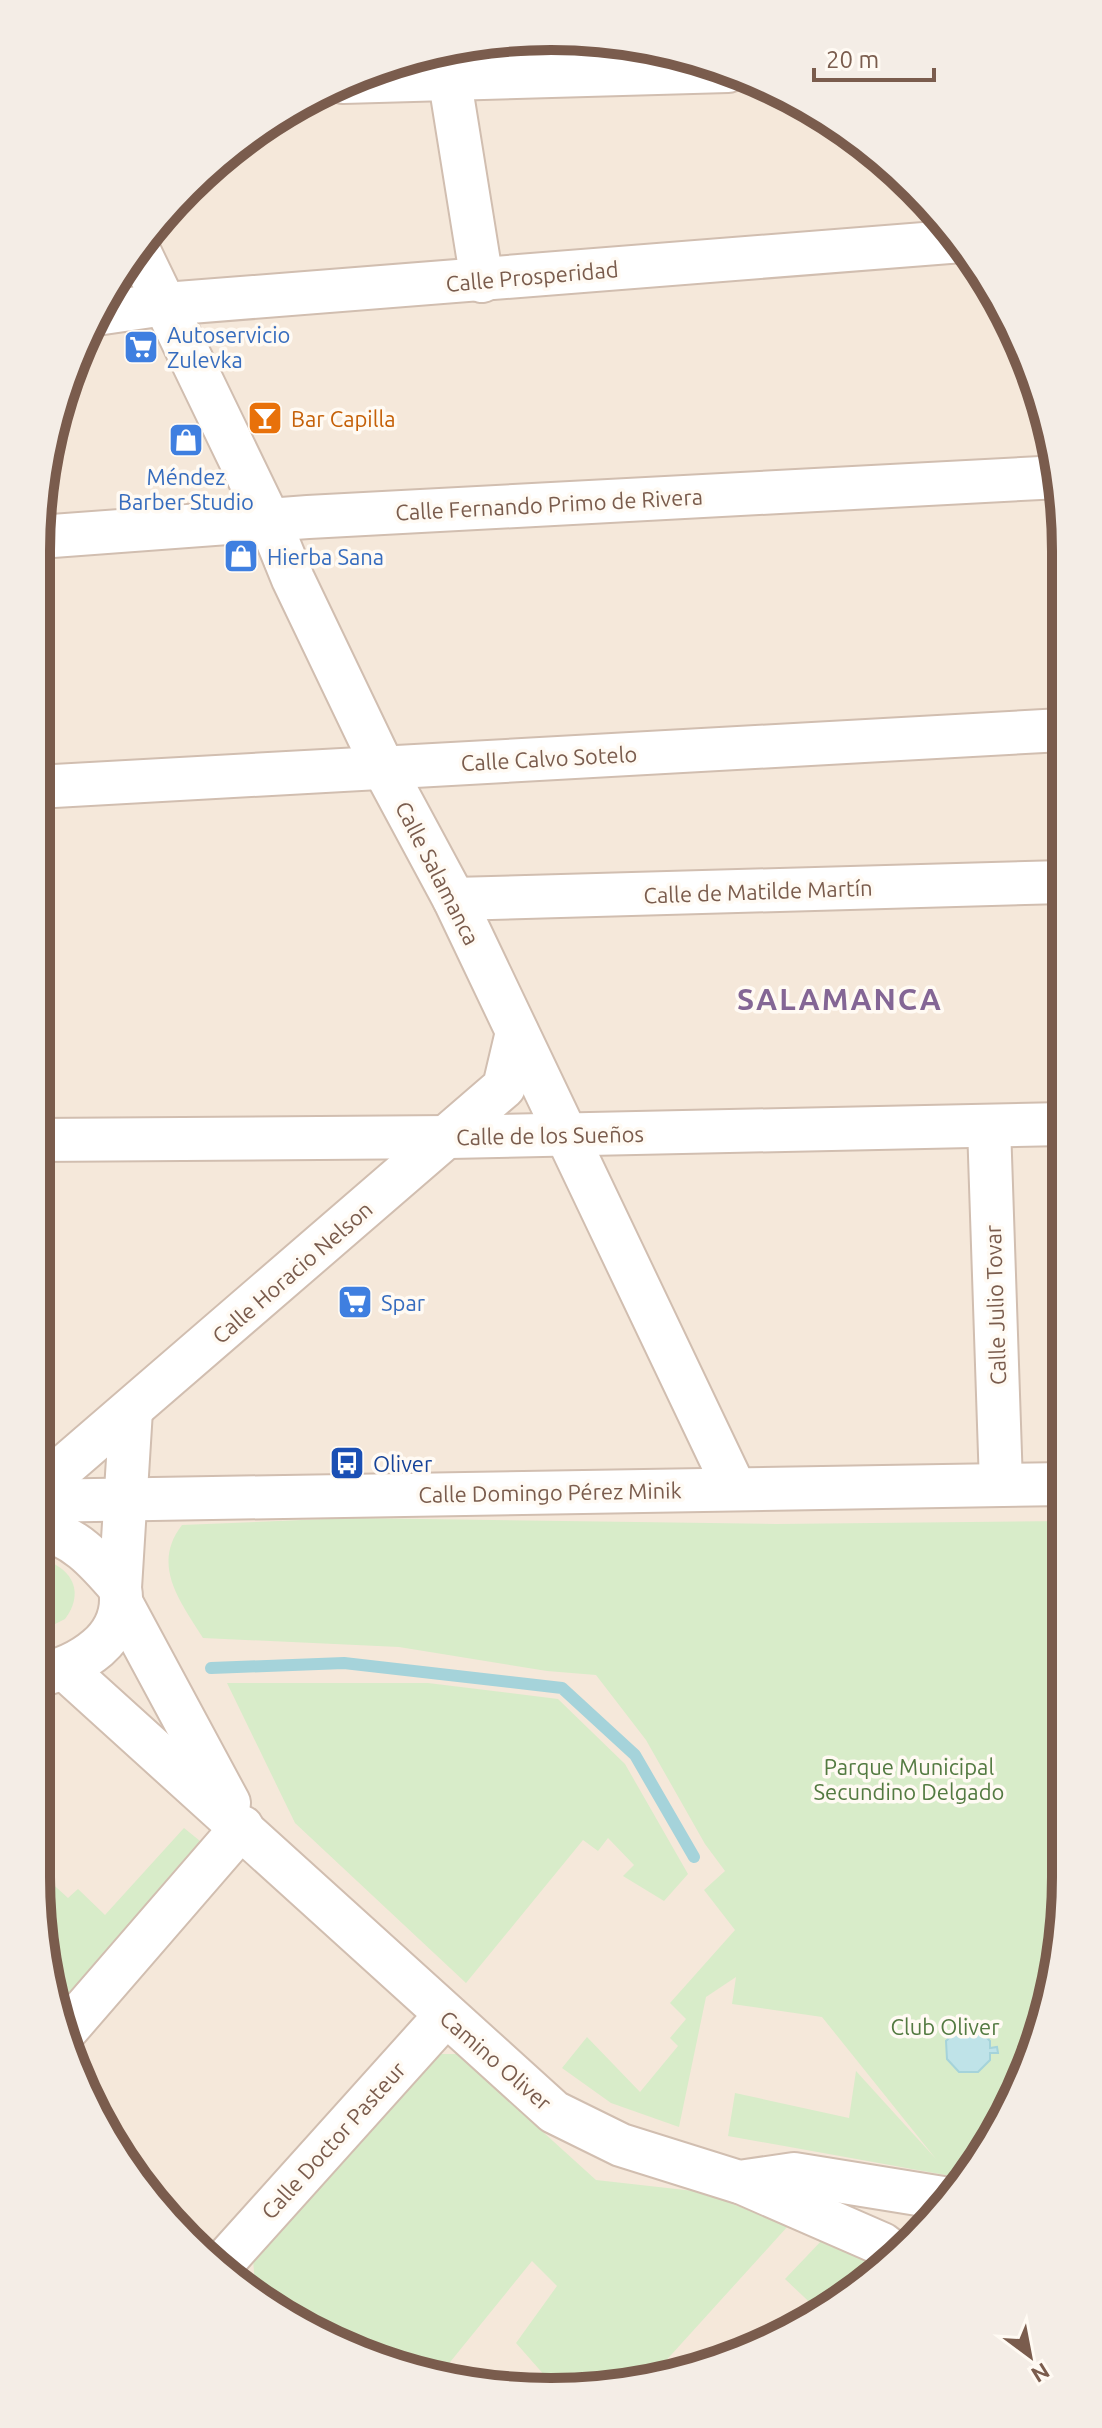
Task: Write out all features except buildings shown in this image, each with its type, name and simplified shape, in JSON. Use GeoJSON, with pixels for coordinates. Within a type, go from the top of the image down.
{"type":"FeatureCollection","features":[{"type":"Feature","properties":{"kind":"street"},"geometry":{"type":"LineString","coordinates":[[397,75],[447,68],[692,71]]}},
{"type":"Feature","properties":{"kind":"street"},"geometry":{"type":"LineString","coordinates":[[447,68],[482,281]]}},
{"type":"Feature","properties":{"kind":"street","name":"Calle Prosperidad"},"geometry":{"type":"LineString","coordinates":[[111,312],[165,304],[945,242]]}},
{"type":"Feature","properties":{"kind":"street","name":"Calle Salamanca"},"geometry":{"type":"LineString","coordinates":[[144,260],[269,520],[293,579],[383,767],[454,899],[563,1134],[735,1489]]}},
{"type":"Feature","properties":{"kind":"street","name":"Calle Fernando Primo de Rivera"},"geometry":{"type":"LineString","coordinates":[[50,536],[269,520],[1046,478]]}},
{"type":"Feature","properties":{"kind":"street","name":"Calle Calvo Sotelo"},"geometry":{"type":"LineString","coordinates":[[50,786],[1052,731]]}},
{"type":"Feature","properties":{"kind":"street","name":"Calle de Matilde Martín"},"geometry":{"type":"LineString","coordinates":[[454,899],[1052,882]]}},
{"type":"Feature","properties":{"kind":"street","name":"Calle Horacio Nelson"},"geometry":{"type":"LineString","coordinates":[[50,1477],[450,1137],[504,1087],[517,1032]]}},
{"type":"Feature","properties":{"kind":"street","name":"Calle de los Sueños"},"geometry":{"type":"LineString","coordinates":[[50,1140],[450,1137],[1052,1124]]}},
{"type":"Feature","properties":{"kind":"street","name":"Calle Julio Tovar"},"geometry":{"type":"LineString","coordinates":[[989,1126],[1001,1484]]}},
{"type":"Feature","properties":{"kind":"street"},"geometry":{"type":"LineString","coordinates":[[51,1673],[100,1649],[122,1597],[131,1410]]}},
{"type":"Feature","properties":{"kind":"street","name":"Calle Domingo Pérez Minik"},"geometry":{"type":"LineString","coordinates":[[50,1487],[127,1499],[1052,1484]]}},
{"type":"Feature","properties":{"kind":"street","name":"Camino Oliver"},"geometry":{"type":"LineString","coordinates":[[50,1532],[71,1539],[96,1560],[122,1597],[242,1827]]}},
{"type":"Feature","properties":{"kind":"street","name":"Camino Oliver"},"geometry":{"type":"LineString","coordinates":[[51,1673],[242,1827],[445,2016],[554,2112],[621,2145],[739,2182],[794,2174],[936,2197]]}},
{"type":"Feature","properties":{"kind":"street"},"geometry":{"type":"LineString","coordinates":[[72,2023],[242,1827]]}},
{"type":"Feature","properties":{"kind":"street","name":"Calle Doctor Pasteur"},"geometry":{"type":"LineString","coordinates":[[227,2259],[445,2016]]}},
{"type":"Feature","properties":{"kind":"street"},"geometry":{"type":"LineString","coordinates":[[739,2182],[887,2248]]}},
{"type":"Feature","properties":{"kind":"shaded area"},"geometry":{"type":"Polygon","coordinates":[[[551,50],[616,54],[649,60],[681,67],[743,88],[802,117],[856,154],[905,197],[948,246],[985,300],[1014,359],[1035,421],[1048,486],[1052,551],[1052,1877],[1048,1942],[1042,1975],[1035,2007],[1014,2069],[985,2128],[928,2207],[881,2254],[802,2311],[743,2340],[681,2361],[649,2368],[584,2377],[486,2374],[421,2361],[390,2351],[359,2340],[300,2311],[221,2254],[174,2207],[117,2128],[88,2069],[67,2007],[51,1910],[50,551],[54,486],[60,453],[67,421],[88,359],[134,273],[197,197],[273,134],[359,88],[421,67],[453,60],[486,54],[551,50]]]}},
{"type":"Feature","properties":{"kind":"green space"},"geometry":{"type":"Polygon","coordinates":[[[350,1518],[776,1524],[1052,1521],[1052,1877],[1048,1942],[1035,2007],[1014,2069],[985,2128],[952,2176],[728,2136],[735,2093],[849,2118],[856,2071],[936,2159],[822,2017],[732,2004],[736,1977],[706,1997],[679,2127],[611,2103],[562,2068],[587,2037],[640,2092],[678,2046],[670,2038],[686,2019],[670,2003],[735,1930],[704,1890],[725,1871],[705,1844],[646,1740],[596,1675],[547,1671],[399,1647],[203,1638],[178,1597],[169,1569],[173,1540],[182,1525],[350,1518]]]}},
{"type":"Feature","properties":{"kind":"green space"},"geometry":{"type":"Polygon","coordinates":[[[50,1562],[69,1576],[75,1592],[71,1610],[65,1619],[50,1625],[50,1562]]]}},
{"type":"Feature","properties":{"kind":"green space"},"geometry":{"type":"Polygon","coordinates":[[[227,1683],[428,1683],[558,1699],[625,1764],[688,1874],[664,1901],[623,1876],[634,1865],[608,1838],[598,1851],[583,1840],[466,1983],[295,1823],[227,1683]]]}},
{"type":"Feature","properties":{"kind":"green space"},"geometry":{"type":"Polygon","coordinates":[[[184,1828],[200,1841],[65,1998],[54,1942],[50,1882],[68,1898],[78,1889],[105,1915],[184,1828]]]}},
{"type":"Feature","properties":{"kind":"green space"},"geometry":{"type":"Polygon","coordinates":[[[436,2054],[457,2054],[596,2180],[703,2192],[788,2226],[662,2365],[584,2377],[547,2378],[516,2343],[557,2286],[532,2261],[446,2367],[359,2340],[300,2311],[255,2280],[253,2259],[436,2054]]]}},
{"type":"Feature","properties":{"kind":"green space"},"geometry":{"type":"Polygon","coordinates":[[[826,2236],[872,2261],[812,2305],[785,2279],[826,2236]]]}},
{"type":"Feature","properties":{"kind":"water"},"geometry":{"type":"Polygon","coordinates":[[[959,2028],[978,2028],[990,2041],[990,2048],[997,2047],[998,2053],[990,2053],[990,2060],[978,2072],[959,2072],[947,2059],[946,2041],[959,2028]]]}},
{"type":"Feature","properties":{"kind":"waterway"},"geometry":{"type":"LineString","coordinates":[[211,1668],[344,1663],[562,1688],[635,1755],[694,1857]]}},
{"type":"Feature","properties":{"kind":"place","name":"Autoservicio Zulevka"},"geometry":{"type":"Point","coordinates":[141,347]}},
{"type":"Feature","properties":{"kind":"place","name":"Bar Capilla"},"geometry":{"type":"Point","coordinates":[265,418]}},
{"type":"Feature","properties":{"kind":"place","name":"Méndez Barber Studio"},"geometry":{"type":"Point","coordinates":[186,440]}},
{"type":"Feature","properties":{"kind":"place","name":"Hierba Sana"},"geometry":{"type":"Point","coordinates":[241,556]}},
{"type":"Feature","properties":{"kind":"place","name":"Spar"},"geometry":{"type":"Point","coordinates":[355,1302]}},
{"type":"Feature","properties":{"kind":"place","name":"Oliver"},"geometry":{"type":"Point","coordinates":[347,1463]}},
{"type":"Feature","properties":{"kind":"district","name":"SALAMANCA"},"geometry":{"type":"Point","coordinates":[840,999]}},
{"type":"Feature","properties":{"kind":"park label","name":"Parque Municipal Secundino Delgado"},"geometry":{"type":"Point","coordinates":[909,1778]}},
{"type":"Feature","properties":{"kind":"park label","name":"Club Oliver"},"geometry":{"type":"Point","coordinates":[945,2026]}}]}
